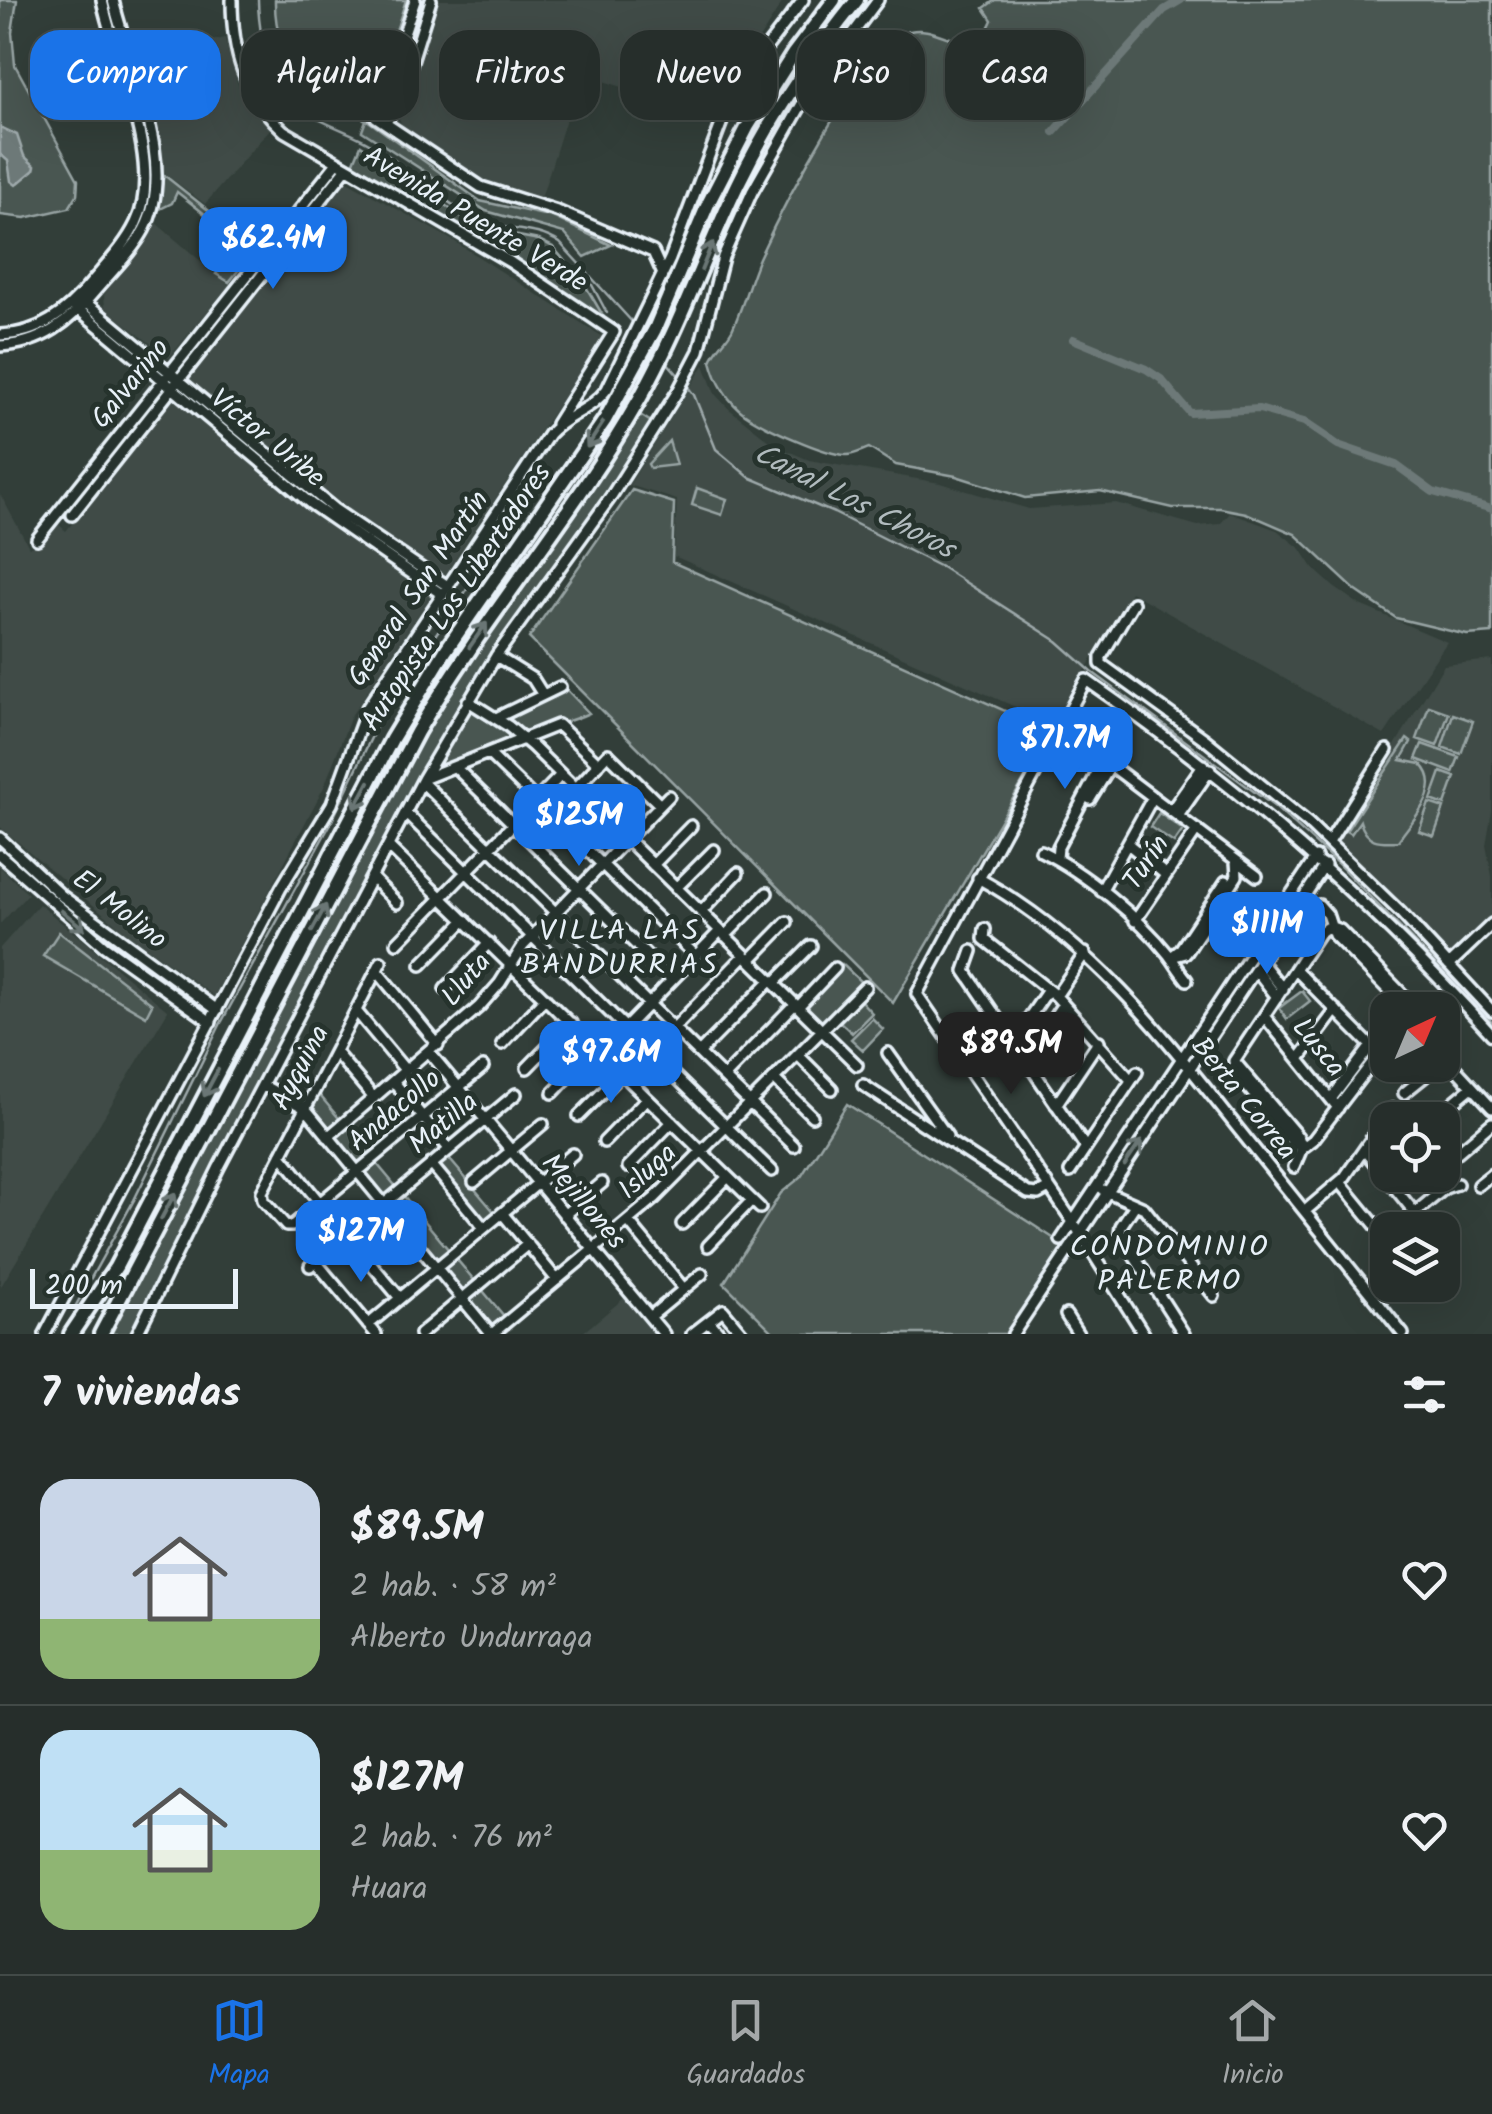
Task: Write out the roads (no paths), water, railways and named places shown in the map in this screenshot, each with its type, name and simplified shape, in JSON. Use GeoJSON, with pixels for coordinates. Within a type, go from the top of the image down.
{"type":"FeatureCollection","features":[{"type":"Feature","properties":{"kind":"highway","name":"Autopista Los Libertadores"},"geometry":{"type":"LineString","coordinates":[[71,1334],[103,1288],[399,726],[456,634],[582,455],[655,330],[734,151],[780,74],[834,0]]}},
{"type":"Feature","properties":{"kind":"highway","name":"Autopista Los Libertadores"},"geometry":{"type":"LineString","coordinates":[[101,1334],[418,732],[468,650],[602,460],[668,345],[757,148],[804,70],[858,0]]}},
{"type":"Feature","properties":{"kind":"highway"},"geometry":{"type":"LineString","coordinates":[[79,1334],[103,1288]]}},
{"type":"Feature","properties":{"kind":"street"},"geometry":{"type":"LineString","coordinates":[[0,346],[37,339],[63,325],[138,221],[147,185],[143,144],[102,0]]}},
{"type":"Feature","properties":{"kind":"street"},"geometry":{"type":"LineString","coordinates":[[0,335],[37,328],[79,304],[138,240],[151,212],[157,185],[155,147],[113,0]]}},
{"type":"Feature","properties":{"kind":"street","name":"Avenida Puente Verde"},"geometry":{"type":"LineString","coordinates":[[232,0],[235,52],[251,92],[284,131],[510,262],[614,332],[549,434]]}},
{"type":"Feature","properties":{"kind":"street"},"geometry":{"type":"LineString","coordinates":[[405,30],[415,0]]}},
{"type":"Feature","properties":{"kind":"street"},"geometry":{"type":"LineString","coordinates":[[386,124],[405,83],[430,0]]}},
{"type":"Feature","properties":{"kind":"street","name":"General San Martín"},"geometry":{"type":"LineString","coordinates":[[46,1334],[280,888],[332,804],[362,718],[549,434],[604,394],[663,275],[702,168],[731,104],[768,45],[803,0]]}},
{"type":"Feature","properties":{"kind":"street"},"geometry":{"type":"LineString","coordinates":[[137,1334],[422,781],[496,656],[616,489],[678,391],[704,335],[724,257],[752,192],[806,96],[878,0]]}},
{"type":"Feature","properties":{"kind":"street","name":"Avenida Puente Verde"},"geometry":{"type":"LineString","coordinates":[[381,120],[481,187],[557,211],[653,252]]}},
{"type":"Feature","properties":{"kind":"street","name":"Galvarino"},"geometry":{"type":"LineString","coordinates":[[72,515],[166,384],[170,372],[336,164]]}},
{"type":"Feature","properties":{"kind":"street","name":"Galvarino"},"geometry":{"type":"LineString","coordinates":[[36,539],[166,384],[179,380],[346,169]]}},
{"type":"Feature","properties":{"kind":"street"},"geometry":{"type":"LineString","coordinates":[[290,221],[299,229]]}},
{"type":"Feature","properties":{"kind":"street"},"geometry":{"type":"LineString","coordinates":[[663,275],[653,252],[677,242]]}},
{"type":"Feature","properties":{"kind":"street","name":"Víctor Uribe"},"geometry":{"type":"LineString","coordinates":[[79,304],[170,372],[315,500]]}},
{"type":"Feature","properties":{"kind":"street","name":"Víctor Uribe"},"geometry":{"type":"LineString","coordinates":[[79,304],[166,384],[315,500],[446,591]]}},
{"type":"Feature","properties":{"kind":"street"},"geometry":{"type":"LineString","coordinates":[[84,478],[94,486]]}},
{"type":"Feature","properties":{"kind":"street"},"geometry":{"type":"LineString","coordinates":[[1133,604],[1101,656],[1101,664],[1217,749],[1329,842],[1492,1012]]}},
{"type":"Feature","properties":{"kind":"street"},"geometry":{"type":"LineString","coordinates":[[496,656],[533,679],[543,695]]}},
{"type":"Feature","properties":{"kind":"street"},"geometry":{"type":"LineString","coordinates":[[1144,1334],[917,994],[1086,680],[1207,768],[1325,865],[1492,1036]]}},
{"type":"Feature","properties":{"kind":"street"},"geometry":{"type":"LineString","coordinates":[[496,718],[560,687]]}},
{"type":"Feature","properties":{"kind":"street"},"geometry":{"type":"LineString","coordinates":[[468,701],[524,740],[856,1064]]}},
{"type":"Feature","properties":{"kind":"street"},"geometry":{"type":"LineString","coordinates":[[422,781],[558,725],[599,764]]}},
{"type":"Feature","properties":{"kind":"street"},"geometry":{"type":"LineString","coordinates":[[1329,842],[1386,750]]}},
{"type":"Feature","properties":{"kind":"street"},"geometry":{"type":"LineString","coordinates":[[489,754],[696,956]]}},
{"type":"Feature","properties":{"kind":"street"},"geometry":{"type":"LineString","coordinates":[[575,789],[608,754],[660,805]]}},
{"type":"Feature","properties":{"kind":"street"},"geometry":{"type":"LineString","coordinates":[[1057,858],[1081,811],[1112,767],[1257,876]]}},
{"type":"Feature","properties":{"kind":"street"},"geometry":{"type":"LineString","coordinates":[[455,768],[672,980]]}},
{"type":"Feature","properties":{"kind":"street"},"geometry":{"type":"LineString","coordinates":[[1175,814],[1207,768]]}},
{"type":"Feature","properties":{"kind":"street"},"geometry":{"type":"LineString","coordinates":[[397,943],[561,776]]}},
{"type":"Feature","properties":{"kind":"street"},"geometry":{"type":"LineString","coordinates":[[422,781],[794,1146]]}},
{"type":"Feature","properties":{"kind":"street"},"geometry":{"type":"LineString","coordinates":[[602,815],[620,796]]}},
{"type":"Feature","properties":{"kind":"street","name":"Lluta"},"geometry":{"type":"LineString","coordinates":[[328,1136],[429,1052],[495,990],[532,936],[669,796]]}},
{"type":"Feature","properties":{"kind":"street"},"geometry":{"type":"LineString","coordinates":[[1101,891],[1153,797]]}},
{"type":"Feature","properties":{"kind":"street"},"geometry":{"type":"LineString","coordinates":[[406,813],[772,1171]]}},
{"type":"Feature","properties":{"kind":"street"},"geometry":{"type":"LineString","coordinates":[[653,865],[691,826]]}},
{"type":"Feature","properties":{"kind":"street","name":"Turín"},"geometry":{"type":"LineString","coordinates":[[1135,921],[1196,830]]}},
{"type":"Feature","properties":{"kind":"street","name":"El Molino"},"geometry":{"type":"LineString","coordinates":[[0,838],[62,896],[217,1010]]}},
{"type":"Feature","properties":{"kind":"street"},"geometry":{"type":"LineString","coordinates":[[1128,844],[1166,875]]}},
{"type":"Feature","properties":{"kind":"street"},"geometry":{"type":"LineString","coordinates":[[388,846],[756,1204],[708,1246]]}},
{"type":"Feature","properties":{"kind":"street"},"geometry":{"type":"LineString","coordinates":[[676,888],[714,850]]}},
{"type":"Feature","properties":{"kind":"street"},"geometry":{"type":"LineString","coordinates":[[1040,851],[1057,858],[1101,891],[1171,957],[1187,980]]}},
{"type":"Feature","properties":{"kind":"street","name":"El Molino"},"geometry":{"type":"LineString","coordinates":[[0,855],[51,902],[211,1022]]}},
{"type":"Feature","properties":{"kind":"street"},"geometry":{"type":"LineString","coordinates":[[1061,1240],[1316,858]]}},
{"type":"Feature","properties":{"kind":"street"},"geometry":{"type":"LineString","coordinates":[[1171,957],[1209,912],[1236,861]]}},
{"type":"Feature","properties":{"kind":"street"},"geometry":{"type":"LineString","coordinates":[[1013,1334],[1325,865]]}},
{"type":"Feature","properties":{"kind":"street"},"geometry":{"type":"LineString","coordinates":[[701,912],[738,873]]}},
{"type":"Feature","properties":{"kind":"street"},"geometry":{"type":"LineString","coordinates":[[372,878],[397,903]]}},
{"type":"Feature","properties":{"kind":"street","name":"Berta Correa"},"geometry":{"type":"LineString","coordinates":[[978,878],[1041,916],[1085,952],[1182,1058],[1403,1334]]}},
{"type":"Feature","properties":{"kind":"street"},"geometry":{"type":"LineString","coordinates":[[553,1093],[767,893]]}},
{"type":"Feature","properties":{"kind":"street"},"geometry":{"type":"LineString","coordinates":[[1319,905],[1328,914],[1329,926],[1392,992]]}},
{"type":"Feature","properties":{"kind":"street"},"geometry":{"type":"LineString","coordinates":[[1280,912],[1290,918]]}},
{"type":"Feature","properties":{"kind":"street"},"geometry":{"type":"LineString","coordinates":[[421,965],[465,920]]}},
{"type":"Feature","properties":{"kind":"street"},"geometry":{"type":"LineString","coordinates":[[674,1028],[787,922]]}},
{"type":"Feature","properties":{"kind":"street"},"geometry":{"type":"LineString","coordinates":[[1449,965],[1492,924]]}},
{"type":"Feature","properties":{"kind":"street"},"geometry":{"type":"LineString","coordinates":[[1302,1148],[1295,1146],[1267,1105],[1231,1066],[1321,931],[1329,926]]}},
{"type":"Feature","properties":{"kind":"street"},"geometry":{"type":"LineString","coordinates":[[985,929],[984,938],[1056,997],[1134,1076],[1070,1172]]}},
{"type":"Feature","properties":{"kind":"street"},"geometry":{"type":"LineString","coordinates":[[444,989],[489,944]]}},
{"type":"Feature","properties":{"kind":"street"},"geometry":{"type":"LineString","coordinates":[[699,1053],[811,946]]}},
{"type":"Feature","properties":{"kind":"street"},"geometry":{"type":"LineString","coordinates":[[972,951],[964,971],[1086,1148]]}},
{"type":"Feature","properties":{"kind":"street"},"geometry":{"type":"LineString","coordinates":[[1026,1059],[1056,997],[1085,952]]}},
{"type":"Feature","properties":{"kind":"street"},"geometry":{"type":"LineString","coordinates":[[1258,966],[1280,993]]}},
{"type":"Feature","properties":{"kind":"street","name":"Ayquina"},"geometry":{"type":"LineString","coordinates":[[288,1227],[262,1195],[379,967],[438,1044]]}},
{"type":"Feature","properties":{"kind":"street"},"geometry":{"type":"LineString","coordinates":[[724,1077],[835,968]]}},
{"type":"Feature","properties":{"kind":"street"},"geometry":{"type":"LineString","coordinates":[[1295,969],[1370,1045]]}},
{"type":"Feature","properties":{"kind":"street"},"geometry":{"type":"LineString","coordinates":[[157,985],[166,984],[169,977]]}},
{"type":"Feature","properties":{"kind":"street","name":"Isluga"},"geometry":{"type":"LineString","coordinates":[[492,1334],[628,1221],[728,1127],[865,987]]}},
{"type":"Feature","properties":{"kind":"street"},"geometry":{"type":"LineString","coordinates":[[1013,1041],[1056,997]]}},
{"type":"Feature","properties":{"kind":"street"},"geometry":{"type":"LineString","coordinates":[[502,1044],[545,998]]}},
{"type":"Feature","properties":{"kind":"street"},"geometry":{"type":"LineString","coordinates":[[1218,1005],[1228,1012]]}},
{"type":"Feature","properties":{"kind":"street"},"geometry":{"type":"LineString","coordinates":[[1299,1060],[1336,1010]]}},
{"type":"Feature","properties":{"kind":"street"},"geometry":{"type":"LineString","coordinates":[[356,1011],[406,1071]]}},
{"type":"Feature","properties":{"kind":"street","name":"Lusca"},"geometry":{"type":"LineString","coordinates":[[1264,1016],[1335,1103]]}},
{"type":"Feature","properties":{"kind":"street"},"geometry":{"type":"LineString","coordinates":[[526,1068],[570,1023]]}},
{"type":"Feature","properties":{"kind":"street"},"geometry":{"type":"LineString","coordinates":[[1056,1105],[1099,1041]]}},
{"type":"Feature","properties":{"kind":"street"},"geometry":{"type":"LineString","coordinates":[[334,1052],[374,1098]]}},
{"type":"Feature","properties":{"kind":"street","name":"Mejillones"},"geometry":{"type":"LineString","coordinates":[[429,1052],[664,1334]]}},
{"type":"Feature","properties":{"kind":"street"},"geometry":{"type":"LineString","coordinates":[[888,1053],[951,1142]]}},
{"type":"Feature","properties":{"kind":"street"},"geometry":{"type":"LineString","coordinates":[[798,1055],[832,1089]]}},
{"type":"Feature","properties":{"kind":"street"},"geometry":{"type":"LineString","coordinates":[[1302,1148],[1313,1140],[1370,1057]]}},
{"type":"Feature","properties":{"kind":"street","name":"Andacollo"},"geometry":{"type":"LineString","coordinates":[[288,1227],[483,1067]]}},
{"type":"Feature","properties":{"kind":"street"},"geometry":{"type":"LineString","coordinates":[[579,1116],[622,1073]]}},
{"type":"Feature","properties":{"kind":"street"},"geometry":{"type":"LineString","coordinates":[[1460,1076],[1492,1108]]}},
{"type":"Feature","properties":{"kind":"street"},"geometry":{"type":"LineString","coordinates":[[774,1079],[812,1116]]}},
{"type":"Feature","properties":{"kind":"street"},"geometry":{"type":"LineString","coordinates":[[394,1082],[449,1149]]}},
{"type":"Feature","properties":{"kind":"street"},"geometry":{"type":"LineString","coordinates":[[1404,1093],[1417,1082]]}},
{"type":"Feature","properties":{"kind":"street"},"geometry":{"type":"LineString","coordinates":[[262,1085],[305,1108],[492,1334]]}},
{"type":"Feature","properties":{"kind":"street"},"geometry":{"type":"LineString","coordinates":[[862,1086],[1028,1193],[1038,1194],[1049,1188]]}},
{"type":"Feature","properties":{"kind":"street"},"geometry":{"type":"LineString","coordinates":[[1454,1102],[1472,1087]]}},
{"type":"Feature","properties":{"kind":"street","name":"Matilla"},"geometry":{"type":"LineString","coordinates":[[368,1324],[312,1263],[516,1094]]}},
{"type":"Feature","properties":{"kind":"street"},"geometry":{"type":"LineString","coordinates":[[604,1142],[647,1098]]}},
{"type":"Feature","properties":{"kind":"street"},"geometry":{"type":"LineString","coordinates":[[1146,1112],[1156,1120]]}},
{"type":"Feature","properties":{"kind":"street"},"geometry":{"type":"LineString","coordinates":[[628,1167],[672,1122]]}},
{"type":"Feature","properties":{"kind":"street"},"geometry":{"type":"LineString","coordinates":[[1460,1150],[1492,1123]]}},
{"type":"Feature","properties":{"kind":"street"},"geometry":{"type":"LineString","coordinates":[[474,1182],[544,1124]]}},
{"type":"Feature","properties":{"kind":"street"},"geometry":{"type":"LineString","coordinates":[[1305,1211],[1340,1182],[1370,1142]]}},
{"type":"Feature","properties":{"kind":"street"},"geometry":{"type":"LineString","coordinates":[[1294,1166],[1302,1148]]}},
{"type":"Feature","properties":{"kind":"street"},"geometry":{"type":"LineString","coordinates":[[1364,1150],[1414,1212]]}},
{"type":"Feature","properties":{"kind":"street"},"geometry":{"type":"LineString","coordinates":[[376,1334],[368,1324],[573,1154]]}},
{"type":"Feature","properties":{"kind":"street"},"geometry":{"type":"LineString","coordinates":[[281,1155],[320,1202]]}},
{"type":"Feature","properties":{"kind":"street"},"geometry":{"type":"LineString","coordinates":[[431,1164],[484,1228]]}},
{"type":"Feature","properties":{"kind":"street"},"geometry":{"type":"LineString","coordinates":[[1478,1185],[1492,1174]]}},
{"type":"Feature","properties":{"kind":"street"},"geometry":{"type":"LineString","coordinates":[[682,1224],[728,1177]]}},
{"type":"Feature","properties":{"kind":"street"},"geometry":{"type":"LineString","coordinates":[[564,1215],[602,1182]]}},
{"type":"Feature","properties":{"kind":"street"},"geometry":{"type":"LineString","coordinates":[[1340,1182],[1370,1219]]}},
{"type":"Feature","properties":{"kind":"street"},"geometry":{"type":"LineString","coordinates":[[1098,1184],[1144,1208],[1214,1296]]}},
{"type":"Feature","properties":{"kind":"street"},"geometry":{"type":"LineString","coordinates":[[1416,1212],[1440,1192]]}},
{"type":"Feature","properties":{"kind":"street"},"geometry":{"type":"LineString","coordinates":[[1135,1205],[1120,1234],[1184,1334]]}},
{"type":"Feature","properties":{"kind":"street"},"geometry":{"type":"LineString","coordinates":[[502,1213],[557,1280]]}},
{"type":"Feature","properties":{"kind":"street"},"geometry":{"type":"LineString","coordinates":[[628,1221],[684,1288]]}},
{"type":"Feature","properties":{"kind":"street"},"geometry":{"type":"LineString","coordinates":[[347,1235],[400,1298]]}},
{"type":"Feature","properties":{"kind":"street"},"geometry":{"type":"LineString","coordinates":[[420,1334],[528,1244]]}},
{"type":"Feature","properties":{"kind":"street"},"geometry":{"type":"LineString","coordinates":[[650,1317],[702,1274]]}},
{"type":"Feature","properties":{"kind":"street"},"geometry":{"type":"LineString","coordinates":[[692,1334],[723,1310],[743,1334]]}},
{"type":"Feature","properties":{"kind":"street"},"geometry":{"type":"LineString","coordinates":[[1066,1316],[1078,1334]]}},
{"type":"Feature","properties":{"kind":"street"},"geometry":{"type":"LineString","coordinates":[[709,1321],[720,1334]]}},
{"type":"Feature","properties":{"kind":"waterway","name":"Canal Los Choros"},"geometry":{"type":"LineString","coordinates":[[258,0],[261,35],[271,68],[301,108],[371,144],[479,221],[540,234],[560,243],[634,324]]}},
{"type":"Feature","properties":{"kind":"waterway"},"geometry":{"type":"LineString","coordinates":[[1054,132],[1164,10],[1181,0]]}},
{"type":"Feature","properties":{"kind":"waterway"},"geometry":{"type":"LineString","coordinates":[[584,270],[607,313]]}},
{"type":"Feature","properties":{"kind":"waterway"},"geometry":{"type":"LineString","coordinates":[[1073,339],[1146,369],[1161,379],[1190,413],[1259,409],[1304,422],[1338,445],[1396,465],[1433,492],[1492,509]]}},
{"type":"Feature","properties":{"kind":"waterway","name":"Canal Los Choros"},"geometry":{"type":"LineString","coordinates":[[666,361],[680,377]]}},
{"type":"Feature","properties":{"kind":"waterway","name":"Canal Los Choros"},"geometry":{"type":"LineString","coordinates":[[685,383],[694,395],[716,449],[749,477],[834,513],[943,568],[1057,641],[1092,672],[1275,807],[1337,863],[1492,1022]]}},
{"type":"Feature","properties":{"kind":"waterway"},"geometry":{"type":"LineString","coordinates":[[75,1307],[134,1200],[221,1023],[330,825],[387,704],[466,591],[541,468]]}},
{"type":"Feature","properties":{"kind":"district","name":"VILLA LAS BANDURRIAS"},"geometry":{"type":"Point","coordinates":[620,949]}},
{"type":"Feature","properties":{"kind":"district","name":"CONDOMINIO PALERMO"},"geometry":{"type":"Point","coordinates":[1170,1265]}}]}
